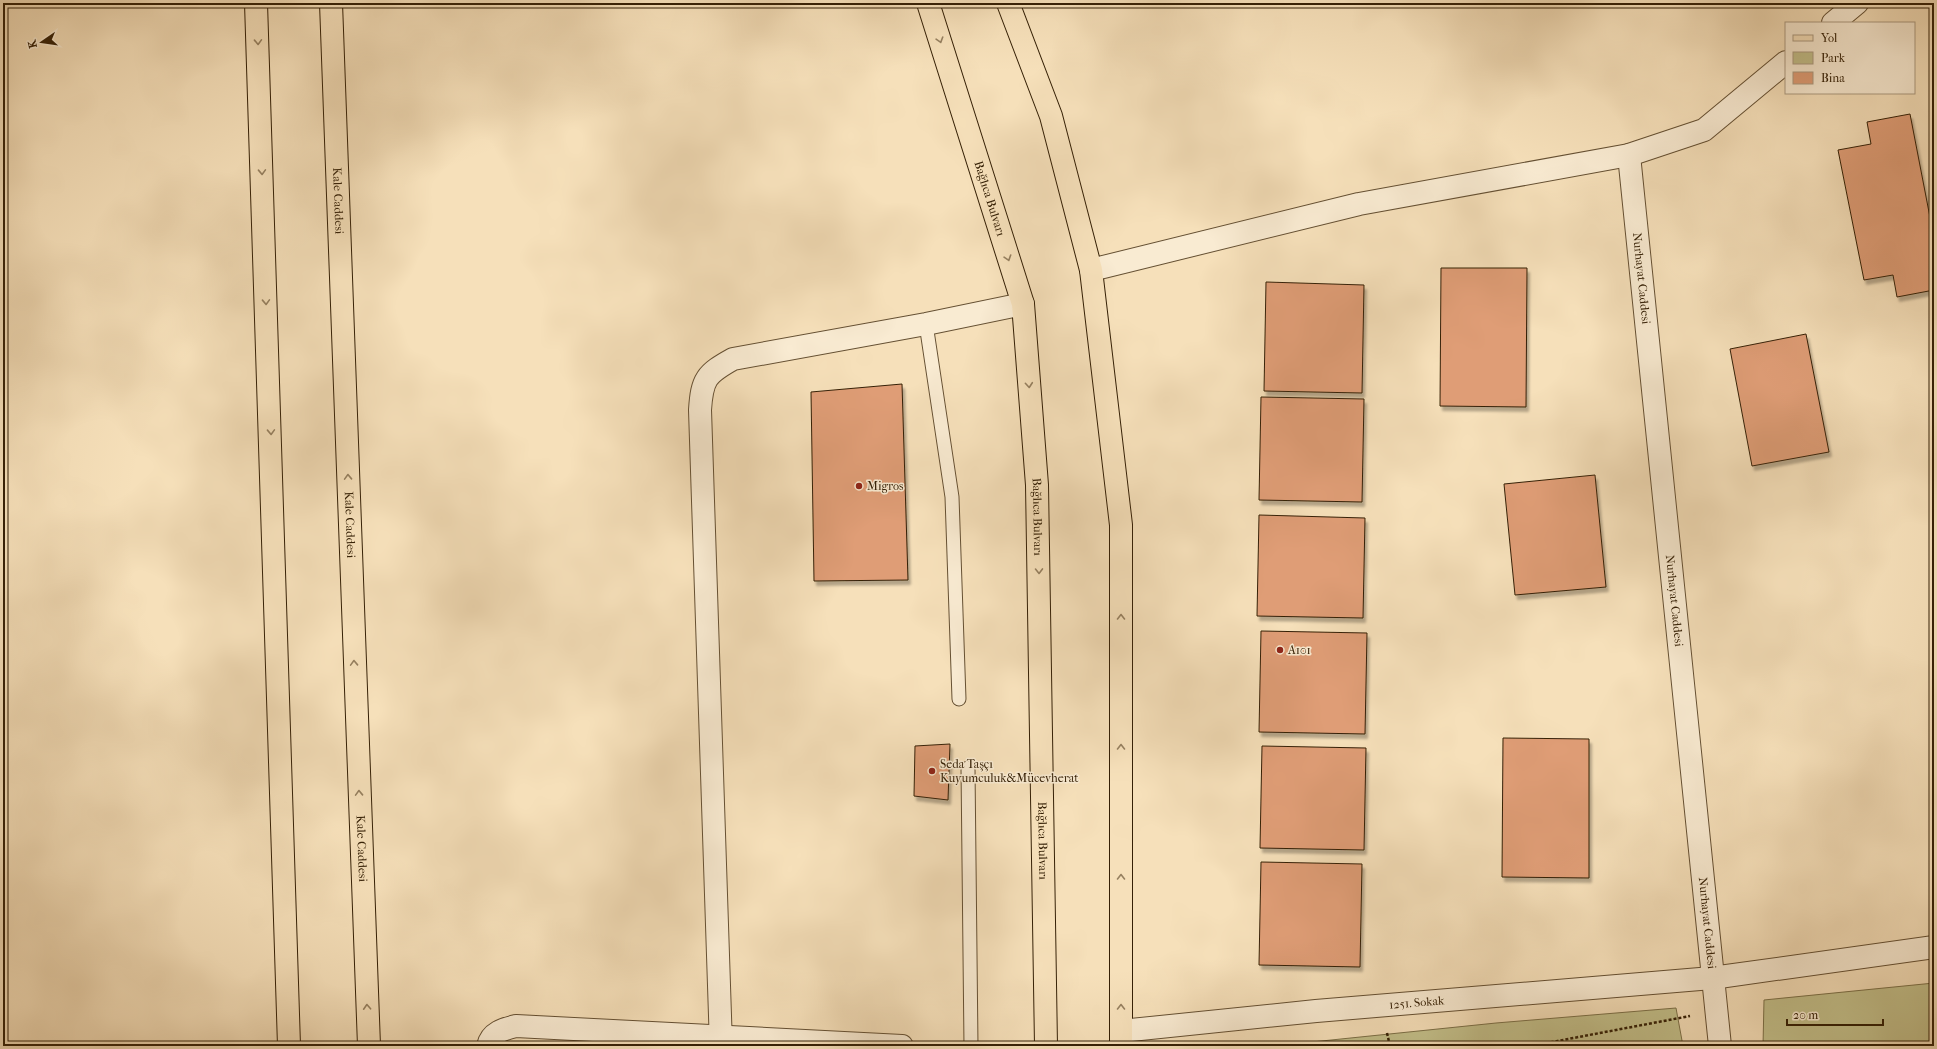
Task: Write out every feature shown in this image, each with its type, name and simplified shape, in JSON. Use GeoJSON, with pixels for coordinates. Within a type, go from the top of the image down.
{"type":"FeatureCollection","features":[{"type":"Feature","properties":{"kind":"main road"},"geometry":{"type":"LineString","coordinates":[[256,3],[289,1046]]}},
{"type":"Feature","properties":{"kind":"main road","name":"Kale Caddesi"},"geometry":{"type":"LineString","coordinates":[[331,3],[369,1046]]}},
{"type":"Feature","properties":{"kind":"main road","name":"Bağlıca Bulvarı"},"geometry":{"type":"LineString","coordinates":[[928,3],[1023,304],[1037,485],[1046,1046]]}},
{"type":"Feature","properties":{"kind":"main road"},"geometry":{"type":"LineString","coordinates":[[1008,3],[1051,116],[1091,270],[1120,525],[1121,1038]]}},
{"type":"Feature","properties":{"kind":"street"},"geometry":{"type":"LineString","coordinates":[[1834,22],[1857,3]]}},
{"type":"Feature","properties":{"kind":"street"},"geometry":{"type":"LineString","coordinates":[[1091,270],[1359,204],[1629,155],[1704,130],[1785,63]]}},
{"type":"Feature","properties":{"kind":"street","name":"Nurhayat Caddesi"},"geometry":{"type":"LineString","coordinates":[[1629,155],[1720,1046]]}},
{"type":"Feature","properties":{"kind":"street"},"geometry":{"type":"LineString","coordinates":[[720,1041],[700,410],[701,392],[706,378],[716,369],[733,359],[926,324],[1023,304]]}},
{"type":"Feature","properties":{"kind":"street","name":"1251. Sokak"},"geometry":{"type":"LineString","coordinates":[[1121,1038],[1331,1009],[1712,978],[1934,947]]}},
{"type":"Feature","properties":{"kind":"street"},"geometry":{"type":"LineString","coordinates":[[488,1046],[499,1030],[516,1026],[720,1041],[902,1046]]}},
{"type":"Feature","properties":{"kind":"lane"},"geometry":{"type":"LineString","coordinates":[[926,324],[952,497],[959,699]]}},
{"type":"Feature","properties":{"kind":"lane"},"geometry":{"type":"LineString","coordinates":[[968,768],[971,1046]]}},
{"type":"Feature","properties":{"kind":"path"},"geometry":{"type":"LineString","coordinates":[[1530,1046],[1716,1011]]}},
{"type":"Feature","properties":{"kind":"green space"},"geometry":{"type":"Polygon","coordinates":[[[1934,983],[1934,1046],[1763,1046],[1764,1000],[1934,983]]]}},
{"type":"Feature","properties":{"kind":"green space"},"geometry":{"type":"Polygon","coordinates":[[[1676,1008],[1683,1046],[1273,1046],[1496,1023],[1676,1008]]]}},
{"type":"Feature","properties":{"kind":"building"},"geometry":{"type":"Polygon","coordinates":[[[1910,114],[1934,238],[1934,290],[1897,297],[1893,275],[1864,280],[1838,150],[1871,144],[1867,122],[1910,114]]]}},
{"type":"Feature","properties":{"kind":"building"},"geometry":{"type":"Polygon","coordinates":[[[1441,268],[1527,268],[1526,407],[1440,406],[1441,268]]]}},
{"type":"Feature","properties":{"kind":"building"},"geometry":{"type":"Polygon","coordinates":[[[1266,282],[1364,285],[1362,393],[1264,391],[1266,282]]]}},
{"type":"Feature","properties":{"kind":"building"},"geometry":{"type":"Polygon","coordinates":[[[1806,334],[1829,452],[1752,466],[1730,349],[1806,334]]]}},
{"type":"Feature","properties":{"kind":"building","name":"Migros"},"geometry":{"type":"Polygon","coordinates":[[[902,384],[908,580],[814,581],[811,392],[902,384]]]}},
{"type":"Feature","properties":{"kind":"building"},"geometry":{"type":"Polygon","coordinates":[[[1261,397],[1364,399],[1362,502],[1259,500],[1261,397]]]}},
{"type":"Feature","properties":{"kind":"building"},"geometry":{"type":"Polygon","coordinates":[[[1595,475],[1606,587],[1515,595],[1504,484],[1595,475]]]}},
{"type":"Feature","properties":{"kind":"building"},"geometry":{"type":"Polygon","coordinates":[[[1259,515],[1365,518],[1363,618],[1257,616],[1259,515]]]}},
{"type":"Feature","properties":{"kind":"building"},"geometry":{"type":"Polygon","coordinates":[[[1261,631],[1367,633],[1365,734],[1259,732],[1261,631]]]}},
{"type":"Feature","properties":{"kind":"building"},"geometry":{"type":"Polygon","coordinates":[[[1503,738],[1589,739],[1589,878],[1502,877],[1503,738]]]}},
{"type":"Feature","properties":{"kind":"building","name":"Seda Taşçı Kuyumculuk&Mücevherat"},"geometry":{"type":"Polygon","coordinates":[[[950,744],[948,800],[914,796],[915,746],[950,744]]]}},
{"type":"Feature","properties":{"kind":"building"},"geometry":{"type":"Polygon","coordinates":[[[1262,746],[1366,748],[1364,850],[1260,848],[1262,746]]]}},
{"type":"Feature","properties":{"kind":"building"},"geometry":{"type":"Polygon","coordinates":[[[1261,862],[1362,864],[1360,967],[1259,965],[1261,862]]]}},
{"type":"Feature","properties":{"kind":"place","name":"Migros"},"geometry":{"type":"Point","coordinates":[859,486]}},
{"type":"Feature","properties":{"kind":"place","name":"A101"},"geometry":{"type":"Point","coordinates":[1280,650]}},
{"type":"Feature","properties":{"kind":"place","name":"Seda Taşçı Kuyumculuk&Mücevherat"},"geometry":{"type":"Point","coordinates":[932,771]}}]}
